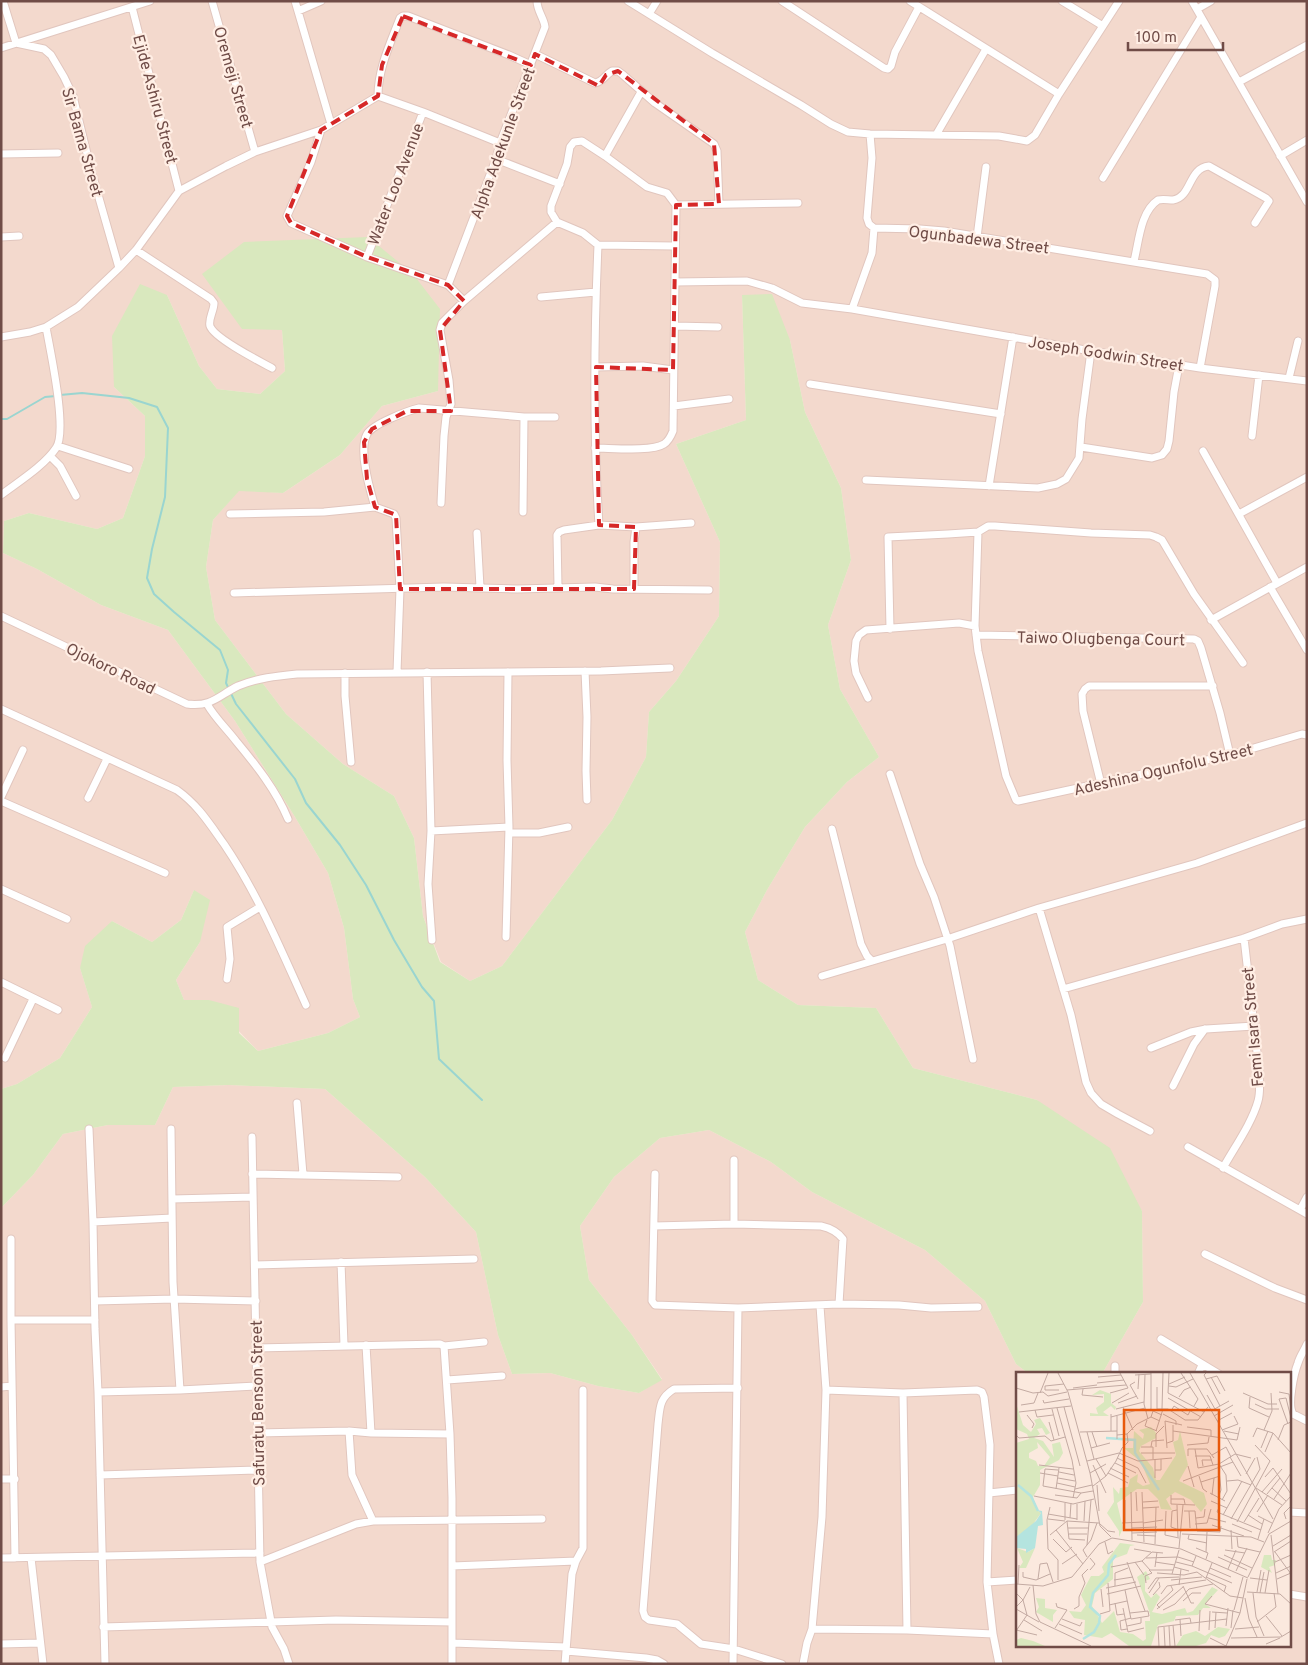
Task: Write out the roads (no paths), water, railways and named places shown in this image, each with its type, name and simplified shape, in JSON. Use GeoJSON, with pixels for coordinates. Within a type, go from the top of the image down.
{"type":"FeatureCollection","features":[{"type":"Feature","properties":{"kind":"street"},"geometry":{"type":"LineString","coordinates":[[3,1],[16,43]]}},
{"type":"Feature","properties":{"kind":"street"},"geometry":{"type":"LineString","coordinates":[[1,48],[150,1]]}},
{"type":"Feature","properties":{"kind":"street","name":"Oremeji Street"},"geometry":{"type":"LineString","coordinates":[[212,1],[255,152]]}},
{"type":"Feature","properties":{"kind":"street"},"geometry":{"type":"LineString","coordinates":[[295,1],[332,124]]}},
{"type":"Feature","properties":{"kind":"street"},"geometry":{"type":"LineString","coordinates":[[298,11],[321,1]]}},
{"type":"Feature","properties":{"kind":"street","name":"Alpha Adekunle Street"},"geometry":{"type":"LineString","coordinates":[[448,285],[545,27],[538,10],[537,1]]}},
{"type":"Feature","properties":{"kind":"street"},"geometry":{"type":"LineString","coordinates":[[628,1],[831,124],[848,132],[936,136],[999,136],[1027,140],[1035,135],[1119,1]]}},
{"type":"Feature","properties":{"kind":"street"},"geometry":{"type":"LineString","coordinates":[[649,14],[657,1]]}},
{"type":"Feature","properties":{"kind":"street"},"geometry":{"type":"LineString","coordinates":[[782,1],[888,69],[918,7]]}},
{"type":"Feature","properties":{"kind":"street"},"geometry":{"type":"LineString","coordinates":[[910,1],[1059,94]]}},
{"type":"Feature","properties":{"kind":"street"},"geometry":{"type":"LineString","coordinates":[[1062,1],[1103,26]]}},
{"type":"Feature","properties":{"kind":"street"},"geometry":{"type":"LineString","coordinates":[[1192,1],[1307,202]]}},
{"type":"Feature","properties":{"kind":"street"},"geometry":{"type":"LineString","coordinates":[[1197,10],[1211,1]]}},
{"type":"Feature","properties":{"kind":"street","name":"Ejide Ashiru Street"},"geometry":{"type":"LineString","coordinates":[[132,7],[179,191]]}},
{"type":"Feature","properties":{"kind":"street"},"geometry":{"type":"LineString","coordinates":[[378,96],[382,65],[400,18],[403,16],[408,16],[471,40],[531,65]]}},
{"type":"Feature","properties":{"kind":"street"},"geometry":{"type":"LineString","coordinates":[[1102,178],[1201,17]]}},
{"type":"Feature","properties":{"kind":"street","name":"Sir Bama Street"},"geometry":{"type":"LineString","coordinates":[[16,43],[44,50],[51,55],[73,96],[91,170],[120,268]]}},
{"type":"Feature","properties":{"kind":"street"},"geometry":{"type":"LineString","coordinates":[[1239,82],[1307,46]]}},
{"type":"Feature","properties":{"kind":"street"},"geometry":{"type":"LineString","coordinates":[[936,136],[986,48]]}},
{"type":"Feature","properties":{"kind":"street"},"geometry":{"type":"LineString","coordinates":[[535,54],[594,83],[603,80],[612,70],[618,71],[635,84],[641,92],[714,144],[717,151],[719,204]]}},
{"type":"Feature","properties":{"kind":"street"},"geometry":{"type":"LineString","coordinates":[[605,156],[641,92]]}},
{"type":"Feature","properties":{"kind":"street"},"geometry":{"type":"LineString","coordinates":[[1,337],[46,327],[78,307],[120,268],[136,250],[179,191],[255,152],[321,130],[378,96]]}},
{"type":"Feature","properties":{"kind":"street"},"geometry":{"type":"LineString","coordinates":[[378,96],[500,143]]}},
{"type":"Feature","properties":{"kind":"street","name":"Water Loo Avenue"},"geometry":{"type":"LineString","coordinates":[[367,257],[423,112]]}},
{"type":"Feature","properties":{"kind":"street"},"geometry":{"type":"LineString","coordinates":[[321,130],[311,162],[287,216],[291,223],[367,257],[448,285],[464,301]]}},
{"type":"Feature","properties":{"kind":"street"},"geometry":{"type":"LineString","coordinates":[[852,309],[872,253],[874,228],[869,224],[867,218],[872,158],[870,134]]}},
{"type":"Feature","properties":{"kind":"street"},"geometry":{"type":"LineString","coordinates":[[1280,156],[1307,140]]}},
{"type":"Feature","properties":{"kind":"street"},"geometry":{"type":"LineString","coordinates":[[595,448],[656,448],[666,444],[673,431],[676,205],[666,193],[648,187],[582,141],[574,142],[570,147],[567,164],[551,206],[553,218],[557,222],[582,233],[598,245],[675,246]]}},
{"type":"Feature","properties":{"kind":"street"},"geometry":{"type":"LineString","coordinates":[[1,154],[58,153]]}},
{"type":"Feature","properties":{"kind":"street"},"geometry":{"type":"LineString","coordinates":[[496,160],[560,184]]}},
{"type":"Feature","properties":{"kind":"street"},"geometry":{"type":"LineString","coordinates":[[1134,261],[1143,224],[1148,210],[1153,203],[1158,200],[1174,200],[1180,197],[1197,170],[1204,166],[1209,166],[1269,201],[1255,223]]}},
{"type":"Feature","properties":{"kind":"street"},"geometry":{"type":"LineString","coordinates":[[977,237],[986,167]]}},
{"type":"Feature","properties":{"kind":"street"},"geometry":{"type":"LineString","coordinates":[[676,205],[798,203]]}},
{"type":"Feature","properties":{"kind":"street"},"geometry":{"type":"LineString","coordinates":[[441,503],[444,436],[451,404],[449,380],[440,330],[442,324],[464,301],[557,222]]}},
{"type":"Feature","properties":{"kind":"street","name":"Ogunbadewa Street"},"geometry":{"type":"LineString","coordinates":[[874,228],[944,231],[1207,274],[1214,280],[1215,286],[1200,368]]}},
{"type":"Feature","properties":{"kind":"street"},"geometry":{"type":"LineString","coordinates":[[1,236],[19,236]]}},
{"type":"Feature","properties":{"kind":"street"},"geometry":{"type":"LineString","coordinates":[[598,245],[595,448],[598,525]]}},
{"type":"Feature","properties":{"kind":"street"},"geometry":{"type":"LineString","coordinates":[[136,250],[211,299],[214,303],[209,324],[211,329],[230,344],[272,368]]}},
{"type":"Feature","properties":{"kind":"street"},"geometry":{"type":"LineString","coordinates":[[675,282],[753,282],[772,288],[802,303],[852,309],[1013,338]]}},
{"type":"Feature","properties":{"kind":"street"},"geometry":{"type":"LineString","coordinates":[[541,296],[596,292]]}},
{"type":"Feature","properties":{"kind":"street"},"geometry":{"type":"LineString","coordinates":[[675,326],[718,328]]}},
{"type":"Feature","properties":{"kind":"street"},"geometry":{"type":"LineString","coordinates":[[1,496],[50,456],[58,446],[61,429],[57,390],[46,327]]}},
{"type":"Feature","properties":{"kind":"street","name":"Joseph Godwin Street"},"geometry":{"type":"LineString","coordinates":[[989,486],[1013,338],[1179,365],[1307,381]]}},
{"type":"Feature","properties":{"kind":"street"},"geometry":{"type":"LineString","coordinates":[[1289,378],[1298,341]]}},
{"type":"Feature","properties":{"kind":"street"},"geometry":{"type":"LineString","coordinates":[[866,480],[1038,488],[1057,484],[1066,479],[1079,458],[1091,351]]}},
{"type":"Feature","properties":{"kind":"street"},"geometry":{"type":"LineString","coordinates":[[1080,447],[1152,458],[1162,455],[1167,449],[1169,441],[1179,365]]}},
{"type":"Feature","properties":{"kind":"street"},"geometry":{"type":"LineString","coordinates":[[596,367],[650,366],[673,370]]}},
{"type":"Feature","properties":{"kind":"street"},"geometry":{"type":"LineString","coordinates":[[1252,436],[1259,375]]}},
{"type":"Feature","properties":{"kind":"street"},"geometry":{"type":"LineString","coordinates":[[810,384],[1001,414]]}},
{"type":"Feature","properties":{"kind":"street"},"geometry":{"type":"LineString","coordinates":[[674,406],[730,399]]}},
{"type":"Feature","properties":{"kind":"street"},"geometry":{"type":"LineString","coordinates":[[375,507],[367,479],[364,442],[367,434],[372,429],[407,411],[419,408],[524,417],[555,416]]}},
{"type":"Feature","properties":{"kind":"street"},"geometry":{"type":"LineString","coordinates":[[523,512],[524,417]]}},
{"type":"Feature","properties":{"kind":"street"},"geometry":{"type":"LineString","coordinates":[[58,446],[129,469]]}},
{"type":"Feature","properties":{"kind":"street"},"geometry":{"type":"LineString","coordinates":[[1203,451],[1277,583]]}},
{"type":"Feature","properties":{"kind":"street"},"geometry":{"type":"LineString","coordinates":[[50,456],[60,466],[76,496]]}},
{"type":"Feature","properties":{"kind":"street"},"geometry":{"type":"LineString","coordinates":[[1239,514],[1307,477]]}},
{"type":"Feature","properties":{"kind":"street"},"geometry":{"type":"LineString","coordinates":[[230,514],[324,512],[375,507],[394,514],[396,518],[400,589],[397,672]]}},
{"type":"Feature","properties":{"kind":"street"},"geometry":{"type":"LineString","coordinates":[[558,588],[557,535],[559,532],[598,525],[636,527],[691,523]]}},
{"type":"Feature","properties":{"kind":"street"},"geometry":{"type":"LineString","coordinates":[[890,629],[888,537],[978,532],[988,526],[1150,535],[1162,540],[1211,620],[1242,663]]}},
{"type":"Feature","properties":{"kind":"street"},"geometry":{"type":"LineString","coordinates":[[634,589],[634,542],[636,527]]}},
{"type":"Feature","properties":{"kind":"street"},"geometry":{"type":"LineString","coordinates":[[976,635],[978,532]]}},
{"type":"Feature","properties":{"kind":"street"},"geometry":{"type":"LineString","coordinates":[[477,533],[480,587]]}},
{"type":"Feature","properties":{"kind":"street"},"geometry":{"type":"LineString","coordinates":[[1211,620],[1307,567]]}},
{"type":"Feature","properties":{"kind":"street"},"geometry":{"type":"LineString","coordinates":[[234,593],[480,587],[517,589],[709,590]]}},
{"type":"Feature","properties":{"kind":"street"},"geometry":{"type":"LineString","coordinates":[[1270,587],[1307,650]]}},
{"type":"Feature","properties":{"kind":"street","name":"Ojokoro Road"},"geometry":{"type":"LineString","coordinates":[[1,616],[187,704],[199,706],[207,704]]}},
{"type":"Feature","properties":{"kind":"street"},"geometry":{"type":"LineString","coordinates":[[868,698],[856,673],[854,661],[856,641],[859,635],[866,630],[959,623],[975,626]]}},
{"type":"Feature","properties":{"kind":"street","name":"Taiwo Olugbenga Court"},"geometry":{"type":"LineString","coordinates":[[976,635],[1194,639],[1198,641],[1201,648],[1213,686],[1230,754]]}},
{"type":"Feature","properties":{"kind":"street","name":"Adeshina Ogunfolu Street"},"geometry":{"type":"LineString","coordinates":[[976,635],[981,669],[1006,776],[1018,801],[1230,754],[1302,734],[1307,735]]}},
{"type":"Feature","properties":{"kind":"street"},"geometry":{"type":"LineString","coordinates":[[288,819],[282,804],[255,763],[215,718],[207,704],[238,686],[260,678],[280,675],[670,668]]}},
{"type":"Feature","properties":{"kind":"street"},"geometry":{"type":"LineString","coordinates":[[584,671],[587,717],[587,800]]}},
{"type":"Feature","properties":{"kind":"street"},"geometry":{"type":"LineString","coordinates":[[427,672],[431,831],[428,884],[432,940]]}},
{"type":"Feature","properties":{"kind":"street"},"geometry":{"type":"LineString","coordinates":[[506,937],[509,830],[507,760],[508,672]]}},
{"type":"Feature","properties":{"kind":"street"},"geometry":{"type":"LineString","coordinates":[[345,673],[344,696],[351,762]]}},
{"type":"Feature","properties":{"kind":"street"},"geometry":{"type":"LineString","coordinates":[[1100,784],[1083,711],[1082,694],[1085,688],[1089,686],[1213,686]]}},
{"type":"Feature","properties":{"kind":"street"},"geometry":{"type":"LineString","coordinates":[[1,709],[177,790],[191,801],[206,818],[242,872],[306,1005]]}},
{"type":"Feature","properties":{"kind":"street"},"geometry":{"type":"LineString","coordinates":[[1,797],[23,750]]}},
{"type":"Feature","properties":{"kind":"street"},"geometry":{"type":"LineString","coordinates":[[88,798],[107,759]]}},
{"type":"Feature","properties":{"kind":"street"},"geometry":{"type":"LineString","coordinates":[[890,774],[947,939],[973,1059]]}},
{"type":"Feature","properties":{"kind":"street"},"geometry":{"type":"LineString","coordinates":[[1,801],[165,873]]}},
{"type":"Feature","properties":{"kind":"street"},"geometry":{"type":"LineString","coordinates":[[822,976],[947,939],[1039,908],[1197,863],[1307,823]]}},
{"type":"Feature","properties":{"kind":"street"},"geometry":{"type":"LineString","coordinates":[[431,831],[509,830],[539,833],[568,827]]}},
{"type":"Feature","properties":{"kind":"street"},"geometry":{"type":"LineString","coordinates":[[832,829],[861,944],[872,962]]}},
{"type":"Feature","properties":{"kind":"street"},"geometry":{"type":"LineString","coordinates":[[1,889],[67,919]]}},
{"type":"Feature","properties":{"kind":"street"},"geometry":{"type":"LineString","coordinates":[[227,980],[230,959],[227,927],[260,907]]}},
{"type":"Feature","properties":{"kind":"street"},"geometry":{"type":"LineString","coordinates":[[1039,908],[1064,990],[1086,1082],[1091,1093],[1101,1104],[1150,1130]]}},
{"type":"Feature","properties":{"kind":"street"},"geometry":{"type":"LineString","coordinates":[[1064,990],[1244,938],[1282,924],[1307,919]]}},
{"type":"Feature","properties":{"kind":"street","name":"Femi Isara Street"},"geometry":{"type":"LineString","coordinates":[[1223,1168],[1258,1100],[1258,1070],[1244,938]]}},
{"type":"Feature","properties":{"kind":"street"},"geometry":{"type":"LineString","coordinates":[[1,982],[58,1010]]}},
{"type":"Feature","properties":{"kind":"street"},"geometry":{"type":"LineString","coordinates":[[6,1058],[33,999]]}},
{"type":"Feature","properties":{"kind":"street"},"geometry":{"type":"LineString","coordinates":[[1151,1048],[1191,1032],[1206,1029],[1254,1026]]}},
{"type":"Feature","properties":{"kind":"street"},"geometry":{"type":"LineString","coordinates":[[1173,1086],[1194,1044],[1206,1029]]}},
{"type":"Feature","properties":{"kind":"street"},"geometry":{"type":"LineString","coordinates":[[297,1103],[303,1174]]}},
{"type":"Feature","properties":{"kind":"street"},"geometry":{"type":"LineString","coordinates":[[171,1128],[174,1299],[180,1390]]}},
{"type":"Feature","properties":{"kind":"street"},"geometry":{"type":"LineString","coordinates":[[89,1129],[105,1664]]}},
{"type":"Feature","properties":{"kind":"street","name":"Safuratu Benson Street"},"geometry":{"type":"LineString","coordinates":[[252,1137],[260,1562],[271,1622],[289,1664]]}},
{"type":"Feature","properties":{"kind":"street"},"geometry":{"type":"LineString","coordinates":[[1188,1148],[1303,1212],[1307,1197]]}},
{"type":"Feature","properties":{"kind":"street"},"geometry":{"type":"LineString","coordinates":[[734,1160],[734,1224]]}},
{"type":"Feature","properties":{"kind":"street"},"geometry":{"type":"LineString","coordinates":[[252,1174],[398,1177]]}},
{"type":"Feature","properties":{"kind":"street"},"geometry":{"type":"LineString","coordinates":[[655,1174],[652,1301],[654,1305],[738,1308],[839,1304],[899,1305],[930,1308],[978,1307]]}},
{"type":"Feature","properties":{"kind":"street"},"geometry":{"type":"LineString","coordinates":[[172,1199],[253,1197]]}},
{"type":"Feature","properties":{"kind":"street"},"geometry":{"type":"LineString","coordinates":[[93,1222],[172,1218]]}},
{"type":"Feature","properties":{"kind":"street"},"geometry":{"type":"LineString","coordinates":[[654,1226],[734,1224],[821,1226],[831,1229],[839,1233],[843,1239],[839,1304]]}},
{"type":"Feature","properties":{"kind":"street"},"geometry":{"type":"LineString","coordinates":[[11,1239],[15,1558]]}},
{"type":"Feature","properties":{"kind":"street"},"geometry":{"type":"LineString","coordinates":[[1205,1254],[1275,1288],[1307,1300]]}},
{"type":"Feature","properties":{"kind":"street"},"geometry":{"type":"LineString","coordinates":[[255,1265],[474,1260]]}},
{"type":"Feature","properties":{"kind":"street"},"geometry":{"type":"LineString","coordinates":[[341,1262],[344,1345]]}},
{"type":"Feature","properties":{"kind":"street"},"geometry":{"type":"LineString","coordinates":[[95,1301],[174,1299],[256,1301]]}},
{"type":"Feature","properties":{"kind":"street"},"geometry":{"type":"LineString","coordinates":[[1,1305],[11,1305]]}},
{"type":"Feature","properties":{"kind":"street"},"geometry":{"type":"LineString","coordinates":[[803,1664],[812,1629],[822,1517],[826,1390],[820,1306]]}},
{"type":"Feature","properties":{"kind":"street"},"geometry":{"type":"LineString","coordinates":[[733,1664],[738,1308]]}},
{"type":"Feature","properties":{"kind":"street"},"geometry":{"type":"LineString","coordinates":[[11,1320],[95,1320]]}},
{"type":"Feature","properties":{"kind":"street"},"geometry":{"type":"LineString","coordinates":[[1161,1339],[1215,1372]]}},
{"type":"Feature","properties":{"kind":"street"},"geometry":{"type":"LineString","coordinates":[[256,1348],[344,1345],[440,1344],[444,1346],[484,1342]]}},
{"type":"Feature","properties":{"kind":"street"},"geometry":{"type":"LineString","coordinates":[[1307,1344],[1294,1375],[1290,1405],[1293,1414],[1307,1421]]}},
{"type":"Feature","properties":{"kind":"street"},"geometry":{"type":"LineString","coordinates":[[366,1345],[371,1433]]}},
{"type":"Feature","properties":{"kind":"street"},"geometry":{"type":"LineString","coordinates":[[444,1346],[450,1434],[452,1664]]}},
{"type":"Feature","properties":{"kind":"street"},"geometry":{"type":"LineString","coordinates":[[1199,1372],[1202,1365]]}},
{"type":"Feature","properties":{"kind":"street"},"geometry":{"type":"LineString","coordinates":[[447,1380],[502,1376]]}},
{"type":"Feature","properties":{"kind":"street"},"geometry":{"type":"LineString","coordinates":[[1,1386],[12,1386]]}},
{"type":"Feature","properties":{"kind":"street"},"geometry":{"type":"LineString","coordinates":[[98,1392],[258,1386]]}},
{"type":"Feature","properties":{"kind":"street"},"geometry":{"type":"LineString","coordinates":[[738,1388],[674,1389],[666,1393],[662,1400],[658,1424],[643,1611],[645,1617],[649,1620],[677,1624],[701,1644],[734,1649],[782,1664]]}},
{"type":"Feature","properties":{"kind":"street"},"geometry":{"type":"LineString","coordinates":[[565,1664],[572,1574],[576,1561],[584,1548],[583,1390]]}},
{"type":"Feature","properties":{"kind":"street"},"geometry":{"type":"LineString","coordinates":[[826,1390],[903,1393],[977,1390],[982,1392],[990,1445],[987,1582],[993,1634],[999,1664]]}},
{"type":"Feature","properties":{"kind":"street"},"geometry":{"type":"LineString","coordinates":[[903,1393],[907,1630]]}},
{"type":"Feature","properties":{"kind":"street"},"geometry":{"type":"LineString","coordinates":[[349,1431],[352,1475],[373,1521]]}},
{"type":"Feature","properties":{"kind":"street"},"geometry":{"type":"LineString","coordinates":[[258,1433],[349,1431],[450,1434]]}},
{"type":"Feature","properties":{"kind":"street"},"geometry":{"type":"LineString","coordinates":[[100,1475],[258,1470]]}},
{"type":"Feature","properties":{"kind":"street"},"geometry":{"type":"LineString","coordinates":[[1,1479],[15,1479]]}},
{"type":"Feature","properties":{"kind":"street"},"geometry":{"type":"LineString","coordinates":[[989,1493],[1016,1490]]}},
{"type":"Feature","properties":{"kind":"street"},"geometry":{"type":"LineString","coordinates":[[1290,1512],[1307,1513]]}},
{"type":"Feature","properties":{"kind":"street"},"geometry":{"type":"LineString","coordinates":[[260,1562],[356,1524],[373,1521],[542,1519]]}},
{"type":"Feature","properties":{"kind":"street"},"geometry":{"type":"LineString","coordinates":[[1,1558],[260,1553]]}},
{"type":"Feature","properties":{"kind":"street"},"geometry":{"type":"LineString","coordinates":[[31,1558],[43,1664]]}},
{"type":"Feature","properties":{"kind":"street"},"geometry":{"type":"LineString","coordinates":[[452,1566],[576,1561]]}},
{"type":"Feature","properties":{"kind":"street"},"geometry":{"type":"LineString","coordinates":[[987,1582],[1016,1580]]}},
{"type":"Feature","properties":{"kind":"street"},"geometry":{"type":"LineString","coordinates":[[1290,1594],[1307,1597]]}},
{"type":"Feature","properties":{"kind":"street"},"geometry":{"type":"LineString","coordinates":[[103,1627],[336,1620],[452,1622]]}},
{"type":"Feature","properties":{"kind":"street"},"geometry":{"type":"LineString","coordinates":[[812,1629],[907,1630],[993,1634]]}},
{"type":"Feature","properties":{"kind":"street"},"geometry":{"type":"LineString","coordinates":[[1,1644],[40,1643]]}},
{"type":"Feature","properties":{"kind":"street"},"geometry":{"type":"LineString","coordinates":[[452,1644],[566,1649],[646,1658],[657,1660],[664,1664]]}},
{"type":"Feature","properties":{"kind":"waterway"},"geometry":{"type":"LineString","coordinates":[[60,395],[82,393],[129,398],[157,407],[168,428],[165,497],[147,578],[154,594],[220,650],[228,670],[226,683],[236,704],[295,779],[306,803],[340,845],[366,885],[394,940],[422,987],[434,1001],[439,1059],[482,1100]]}},
{"type":"Feature","properties":{"kind":"waterway"},"geometry":{"type":"LineString","coordinates":[[1,419],[7,419],[45,397],[56,396]]}}]}
